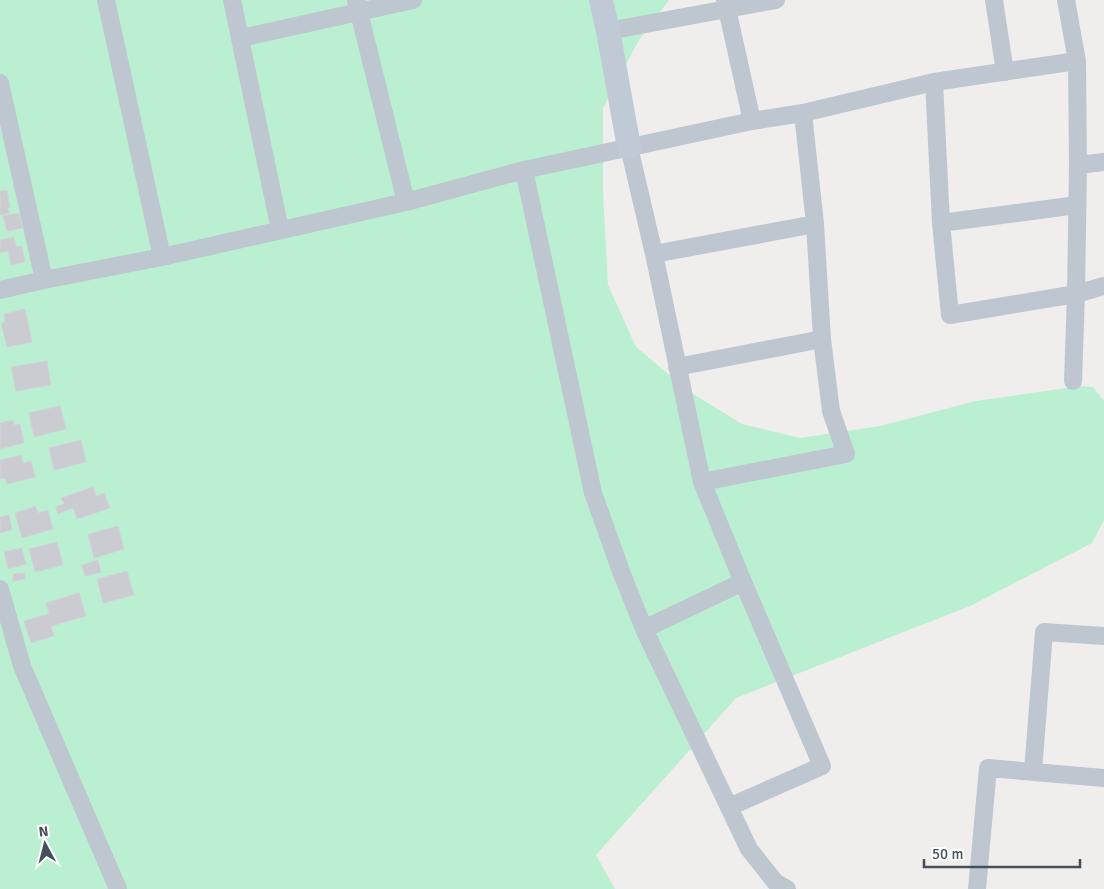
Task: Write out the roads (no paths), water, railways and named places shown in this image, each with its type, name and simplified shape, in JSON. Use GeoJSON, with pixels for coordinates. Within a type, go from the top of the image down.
{"type":"FeatureCollection","features":[{"type":"Feature","properties":{"kind":"street"},"geometry":{"type":"LineString","coordinates":[[106,0],[162,258]]}},
{"type":"Feature","properties":{"kind":"street"},"geometry":{"type":"LineString","coordinates":[[232,0],[280,230]]}},
{"type":"Feature","properties":{"kind":"street"},"geometry":{"type":"LineString","coordinates":[[241,38],[358,6],[413,0]]}},
{"type":"Feature","properties":{"kind":"street"},"geometry":{"type":"LineString","coordinates":[[601,0],[629,147],[654,254],[702,482],[822,766],[729,807]]}},
{"type":"Feature","properties":{"kind":"street"},"geometry":{"type":"LineString","coordinates":[[608,31],[726,5],[776,0]]}},
{"type":"Feature","properties":{"kind":"street"},"geometry":{"type":"LineString","coordinates":[[994,0],[1005,72]]}},
{"type":"Feature","properties":{"kind":"street"},"geometry":{"type":"LineString","coordinates":[[1066,0],[1077,61],[1078,165],[1074,381]]}},
{"type":"Feature","properties":{"kind":"street"},"geometry":{"type":"LineString","coordinates":[[726,5],[752,121]]}},
{"type":"Feature","properties":{"kind":"street"},"geometry":{"type":"LineString","coordinates":[[358,6],[406,202]]}},
{"type":"Feature","properties":{"kind":"street"},"geometry":{"type":"LineString","coordinates":[[0,290],[162,258],[406,202],[524,170],[752,121],[803,112],[934,82],[1077,61]]}},
{"type":"Feature","properties":{"kind":"street"},"geometry":{"type":"LineString","coordinates":[[934,82],[941,223],[950,314],[1076,294],[1104,286]]}},
{"type":"Feature","properties":{"kind":"street"},"geometry":{"type":"LineString","coordinates":[[0,83],[44,280]]}},
{"type":"Feature","properties":{"kind":"street"},"geometry":{"type":"LineString","coordinates":[[702,482],[846,454],[831,411],[822,339],[814,224],[803,112]]}},
{"type":"Feature","properties":{"kind":"street"},"geometry":{"type":"LineString","coordinates":[[1078,165],[1104,162]]}},
{"type":"Feature","properties":{"kind":"street"},"geometry":{"type":"LineString","coordinates":[[524,170],[594,493],[622,574],[644,629],[749,849],[776,883],[787,889]]}},
{"type":"Feature","properties":{"kind":"street"},"geometry":{"type":"LineString","coordinates":[[941,223],[1077,205]]}},
{"type":"Feature","properties":{"kind":"street"},"geometry":{"type":"LineString","coordinates":[[654,254],[814,224]]}},
{"type":"Feature","properties":{"kind":"street"},"geometry":{"type":"LineString","coordinates":[[677,366],[822,339]]}},
{"type":"Feature","properties":{"kind":"street"},"geometry":{"type":"LineString","coordinates":[[644,629],[743,582]]}},
{"type":"Feature","properties":{"kind":"street"},"geometry":{"type":"LineString","coordinates":[[0,588],[22,666],[118,889]]}},
{"type":"Feature","properties":{"kind":"street"},"geometry":{"type":"LineString","coordinates":[[1033,771],[1044,632],[1104,636]]}},
{"type":"Feature","properties":{"kind":"street"},"geometry":{"type":"LineString","coordinates":[[977,889],[988,768],[1104,778]]}}]}
